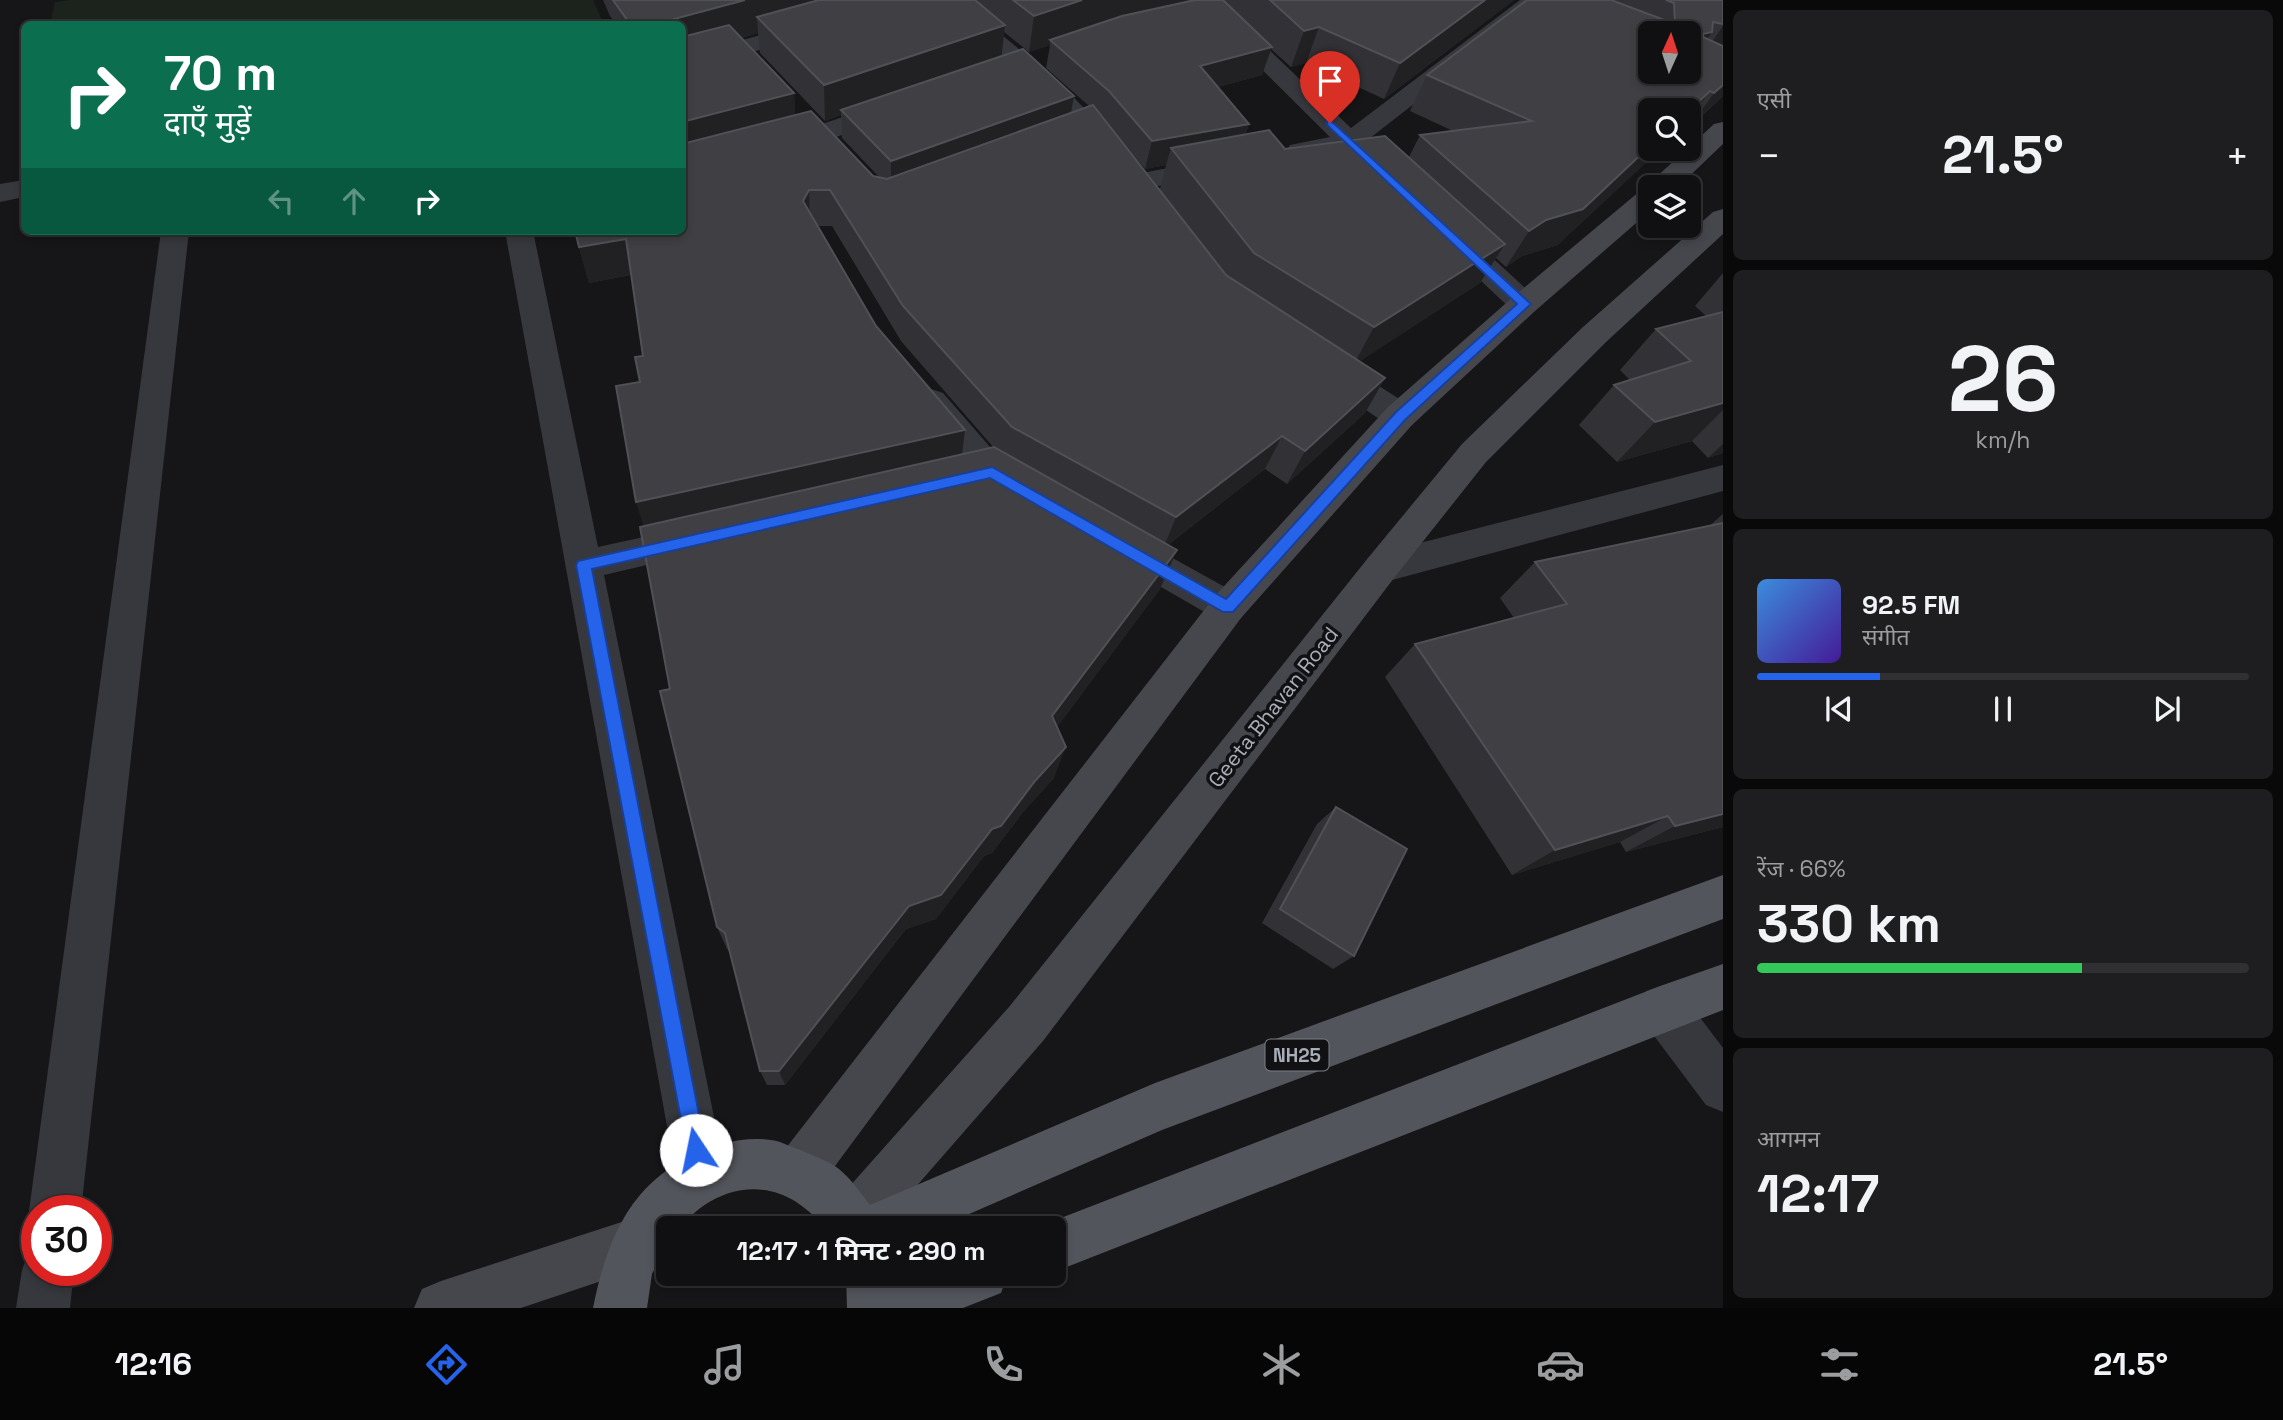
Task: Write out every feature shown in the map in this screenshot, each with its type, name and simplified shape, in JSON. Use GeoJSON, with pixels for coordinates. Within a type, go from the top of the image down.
{"type":"FeatureCollection","features":[{"type":"Feature","properties":{"kind":"main road"},"geometry":{"type":"LineString","coordinates":[[1674,175],[1723,130]]}},
{"type":"Feature","properties":{"kind":"main road"},"geometry":{"type":"LineString","coordinates":[[797,1175],[1228,607],[1400,416],[1524,304],[1638,207]]}},
{"type":"Feature","properties":{"kind":"main road","name":"Geeta Bhavan Road"},"geometry":{"type":"LineString","coordinates":[[870,1216],[1026,1024],[1381,568],[1474,453],[1594,335],[1723,218]]}},
{"type":"Feature","properties":{"kind":"main road","name":"NH25"},"geometry":{"type":"LineString","coordinates":[[888,1216],[1155,1108],[1723,897]]}},
{"type":"Feature","properties":{"kind":"main road"},"geometry":{"type":"LineString","coordinates":[[1066,1241],[1723,987]]}},
{"type":"Feature","properties":{"kind":"main road"},"geometry":{"type":"LineString","coordinates":[[620,1308],[621,1288],[637,1243],[666,1203],[701,1176],[741,1164],[771,1167],[813,1181],[851,1216]]}},
{"type":"Feature","properties":{"kind":"main road"},"geometry":{"type":"LineString","coordinates":[[441,1308],[637,1243]]}},
{"type":"Feature","properties":{"kind":"main road"},"geometry":{"type":"LineString","coordinates":[[873,1286],[874,1308]]}},
{"type":"Feature","properties":{"kind":"main road"},"geometry":{"type":"LineString","coordinates":[[895,1308],[951,1286]]}},
{"type":"Feature","properties":{"kind":"street"},"geometry":{"type":"LineString","coordinates":[[686,65],[748,58],[911,0]]}},
{"type":"Feature","properties":{"kind":"street"},"geometry":{"type":"LineString","coordinates":[[946,0],[1022,64],[1079,132],[1145,193],[1243,162]]}},
{"type":"Feature","properties":{"kind":"street"},"geometry":{"type":"LineString","coordinates":[[1270,157],[1349,142],[1537,3]]}},
{"type":"Feature","properties":{"kind":"street"},"geometry":{"type":"LineString","coordinates":[[1203,10],[1378,169]]}},
{"type":"Feature","properties":{"kind":"street"},"geometry":{"type":"LineString","coordinates":[[686,170],[810,124],[908,103]]}},
{"type":"Feature","properties":{"kind":"street"},"geometry":{"type":"LineString","coordinates":[[810,124],[838,154]]}},
{"type":"Feature","properties":{"kind":"street"},"geometry":{"type":"LineString","coordinates":[[0,193],[21,190]]}},
{"type":"Feature","properties":{"kind":"street"},"geometry":{"type":"LineString","coordinates":[[1437,223],[1524,304]]}},
{"type":"Feature","properties":{"kind":"street"},"geometry":{"type":"LineString","coordinates":[[57,1195],[175,235]]}},
{"type":"Feature","properties":{"kind":"street"},"geometry":{"type":"LineString","coordinates":[[520,235],[701,1176]]}},
{"type":"Feature","properties":{"kind":"street"},"geometry":{"type":"LineString","coordinates":[[1307,355],[1400,416]]}},
{"type":"Feature","properties":{"kind":"street"},"geometry":{"type":"LineString","coordinates":[[914,382],[992,472],[1039,499]]}},
{"type":"Feature","properties":{"kind":"street"},"geometry":{"type":"LineString","coordinates":[[951,481],[992,472]]}},
{"type":"Feature","properties":{"kind":"street"},"geometry":{"type":"LineString","coordinates":[[1381,568],[1723,478]]}},
{"type":"Feature","properties":{"kind":"street"},"geometry":{"type":"LineString","coordinates":[[1086,526],[1228,607]]}},
{"type":"Feature","properties":{"kind":"street"},"geometry":{"type":"LineString","coordinates":[[584,565],[720,534]]}},
{"type":"Feature","properties":{"kind":"street"},"geometry":{"type":"LineString","coordinates":[[1663,1008],[1723,1088]]}},
{"type":"Feature","properties":{"kind":"street"},"geometry":{"type":"LineString","coordinates":[[43,1308],[46,1286]]}},
{"type":"Feature","properties":{"kind":"shaded area"},"geometry":{"type":"Polygon","coordinates":[[[593,0],[603,21],[51,21],[55,2],[593,0]]]}},
{"type":"Feature","properties":{"kind":"building"},"geometry":{"type":"Polygon","coordinates":[[[613,0],[745,0],[674,21],[628,21],[613,0]]]}},
{"type":"Feature","properties":{"kind":"building"},"geometry":{"type":"Polygon","coordinates":[[[819,0],[975,0],[1005,25],[824,85],[757,17],[819,0]]]}},
{"type":"Feature","properties":{"kind":"building"},"geometry":{"type":"Polygon","coordinates":[[[1013,0],[1082,0],[1034,16],[1013,0]]]}},
{"type":"Feature","properties":{"kind":"building"},"geometry":{"type":"Polygon","coordinates":[[[1195,0],[1223,0],[1272,47],[1200,66],[1249,124],[1152,141],[1109,91],[1050,40],[1122,16],[1195,0]]]}},
{"type":"Feature","properties":{"kind":"building"},"geometry":{"type":"Polygon","coordinates":[[[1270,0],[1485,0],[1400,63],[1319,27],[1304,31],[1270,0]]]}},
{"type":"Feature","properties":{"kind":"building"},"geometry":{"type":"Polygon","coordinates":[[[1527,0],[1611,0],[1667,21],[1638,21],[1638,84],[1701,84],[1701,21],[1675,21],[1674,3],[1666,0],[1723,0],[1723,24],[1713,22],[1712,32],[1703,34],[1703,37],[1723,46],[1723,85],[1714,93],[1710,91],[1701,100],[1638,98],[1638,157],[1583,209],[1546,220],[1529,231],[1420,135],[1532,121],[1427,75],[1527,0]]]}},
{"type":"Feature","properties":{"kind":"building"},"geometry":{"type":"Polygon","coordinates":[[[729,25],[794,93],[686,121],[686,36],[729,25]]]}},
{"type":"Feature","properties":{"kind":"building"},"geometry":{"type":"Polygon","coordinates":[[[1023,49],[1074,96],[891,161],[841,110],[1023,49]]]}},
{"type":"Feature","properties":{"kind":"building"},"geometry":{"type":"Polygon","coordinates":[[[1093,105],[1226,275],[1385,378],[1305,451],[1282,436],[1176,517],[1012,427],[903,306],[830,190],[809,190],[803,201],[876,326],[965,430],[636,502],[616,386],[640,382],[635,357],[643,356],[626,239],[579,247],[576,235],[686,235],[686,143],[811,111],[873,176],[887,179],[1093,105]]]}},
{"type":"Feature","properties":{"kind":"building"},"geometry":{"type":"Polygon","coordinates":[[[1269,130],[1285,149],[1385,136],[1505,244],[1374,327],[1254,253],[1171,148],[1269,130]]]}},
{"type":"Feature","properties":{"kind":"building"},"geometry":{"type":"Polygon","coordinates":[[[1723,312],[1723,403],[1655,422],[1614,385],[1691,361],[1656,329],[1723,312]]]}},
{"type":"Feature","properties":{"kind":"building"},"geometry":{"type":"Polygon","coordinates":[[[994,447],[1177,550],[1052,716],[1066,747],[1035,781],[1001,826],[992,829],[941,895],[909,906],[779,1071],[760,1071],[725,933],[717,927],[660,691],[670,689],[640,527],[994,447]]]}},
{"type":"Feature","properties":{"kind":"building"},"geometry":{"type":"Polygon","coordinates":[[[1723,523],[1723,814],[1675,826],[1668,816],[1555,850],[1415,644],[1567,604],[1535,562],[1723,523]]]}},
{"type":"Feature","properties":{"kind":"building"},"geometry":{"type":"Polygon","coordinates":[[[1336,807],[1407,849],[1354,956],[1280,909],[1336,807]]]}},
{"type":"Feature","properties":{"kind":"route"},"geometry":{"type":"LineString","coordinates":[[696,1150],[584,565],[992,472],[1228,607],[1400,416],[1524,304],[1330,123]]}}]}
